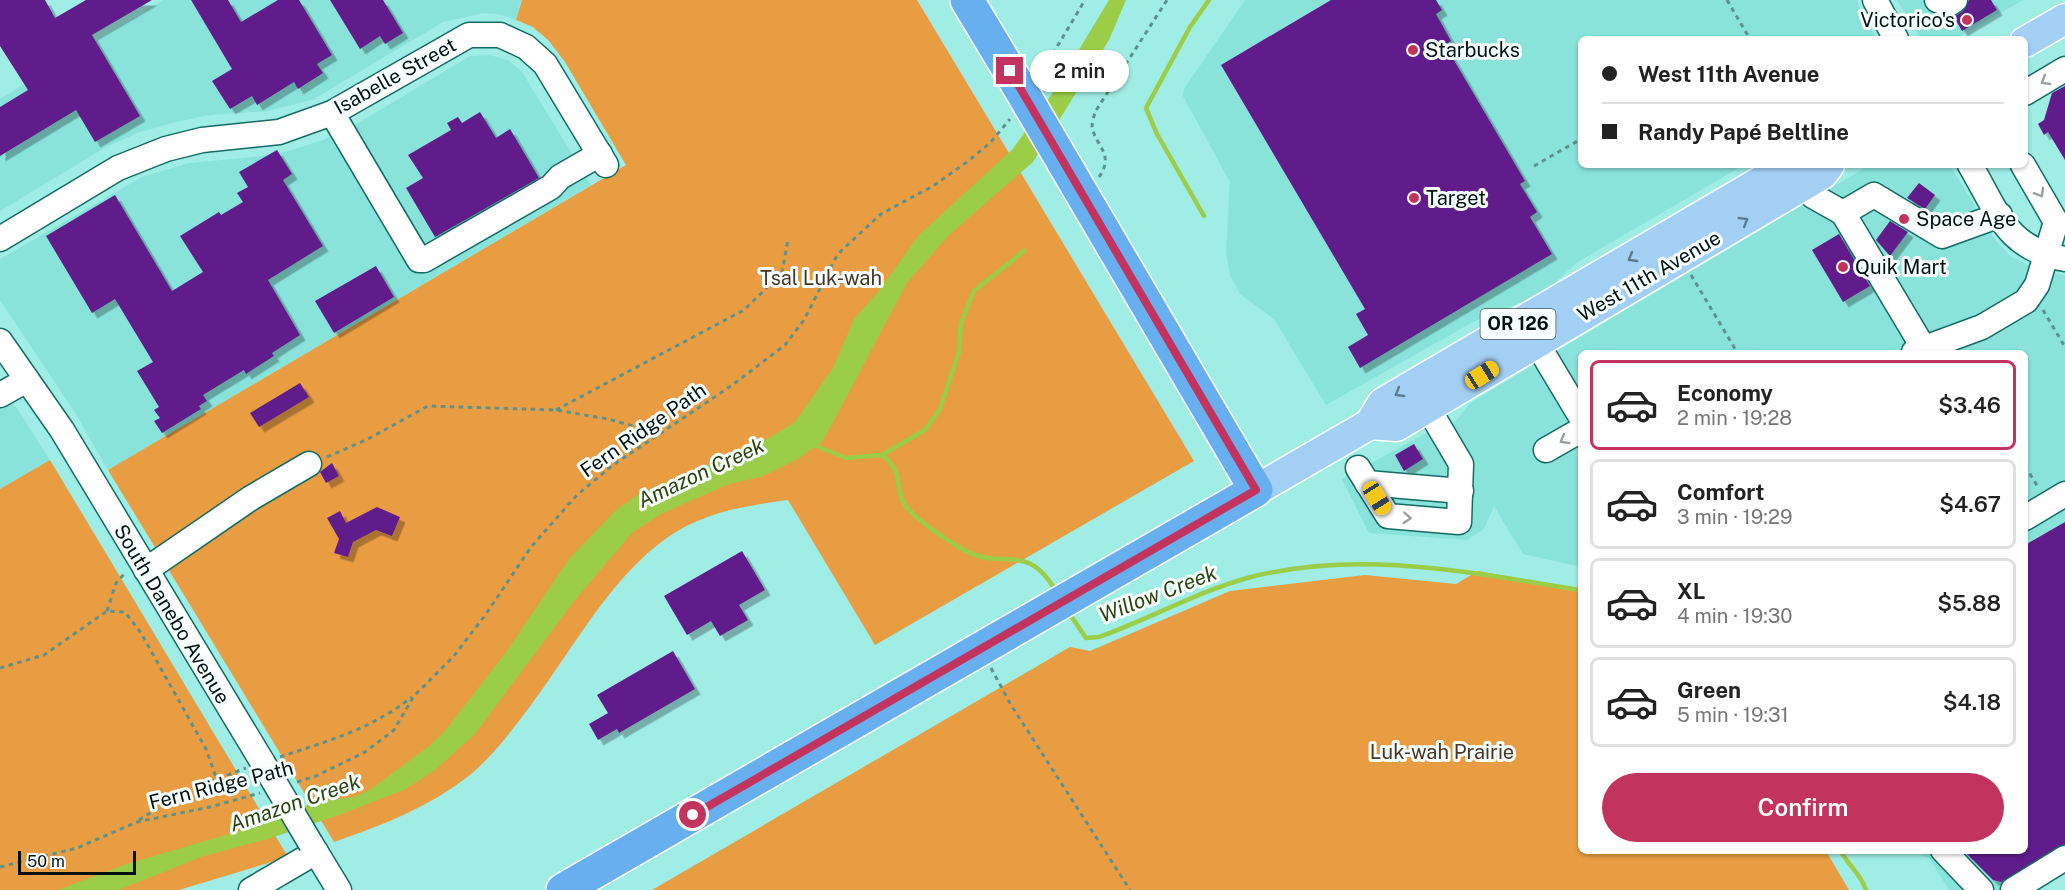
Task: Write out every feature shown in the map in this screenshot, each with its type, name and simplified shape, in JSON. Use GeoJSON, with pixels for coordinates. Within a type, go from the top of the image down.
{"type":"FeatureCollection","features":[{"type":"Feature","properties":{"kind":"highway"},"geometry":{"type":"LineString","coordinates":[[967,0],[1256,490]]}},
{"type":"Feature","properties":{"kind":"highway","name":"West 11th Avenue"},"geometry":{"type":"LineString","coordinates":[[563,890],[1256,490]]}},
{"type":"Feature","properties":{"kind":"main road"},"geometry":{"type":"LineString","coordinates":[[2028,40],[2065,19]]}},
{"type":"Feature","properties":{"kind":"main road","name":"West 11th Avenue"},"geometry":{"type":"LineString","coordinates":[[1256,490],[1370,424],[1383,403],[1599,277],[1797,174],[1822,174],[1827,168]]}},
{"type":"Feature","properties":{"kind":"main road","name":"West 11th Avenue"},"geometry":{"type":"LineString","coordinates":[[1370,424],[1396,426],[1428,408],[1544,337],[1681,258],[1797,174]]}},
{"type":"Feature","properties":{"kind":"main road"},"geometry":{"type":"LineString","coordinates":[[1544,337],[1560,316],[1599,292],[1602,287],[1599,277]]}},
{"type":"Feature","properties":{"kind":"street"},"geometry":{"type":"LineString","coordinates":[[1875,0],[1894,36]]}},
{"type":"Feature","properties":{"kind":"street"},"geometry":{"type":"LineString","coordinates":[[1937,0],[1949,4],[1955,0]]}},
{"type":"Feature","properties":{"kind":"street","name":"Isabelle Street"},"geometry":{"type":"LineString","coordinates":[[0,239],[118,168],[157,152],[202,140],[279,132],[332,113],[469,35],[500,35],[526,47],[545,64],[603,159],[560,177],[551,187],[424,260],[419,260],[332,113]]}},
{"type":"Feature","properties":{"kind":"street"},"geometry":{"type":"LineString","coordinates":[[2028,91],[2065,69]]}},
{"type":"Feature","properties":{"kind":"street"},"geometry":{"type":"LineString","coordinates":[[1972,168],[2019,242],[2055,257]]}},
{"type":"Feature","properties":{"kind":"street"},"geometry":{"type":"LineString","coordinates":[[1797,174],[1813,196],[1843,213],[1919,350],[1982,327],[2026,301],[2033,294],[2055,257],[2060,222],[2025,168]]}},
{"type":"Feature","properties":{"kind":"street"},"geometry":{"type":"LineString","coordinates":[[1843,213],[1874,195],[1942,236],[2000,214]]}},
{"type":"Feature","properties":{"kind":"street"},"geometry":{"type":"LineString","coordinates":[[1544,337],[1578,411]]}},
{"type":"Feature","properties":{"kind":"street","name":"South Danebo Avenue"},"geometry":{"type":"LineString","coordinates":[[0,341],[62,430],[339,890]]}},
{"type":"Feature","properties":{"kind":"street"},"geometry":{"type":"LineString","coordinates":[[0,396],[27,380]]}},
{"type":"Feature","properties":{"kind":"street"},"geometry":{"type":"LineString","coordinates":[[1428,408],[1461,464],[1461,491],[1459,522],[1391,517],[1362,475],[1461,491]]}},
{"type":"Feature","properties":{"kind":"street"},"geometry":{"type":"LineString","coordinates":[[1546,450],[1578,432]]}},
{"type":"Feature","properties":{"kind":"street"},"geometry":{"type":"LineString","coordinates":[[144,566],[251,498],[309,465]]}},
{"type":"Feature","properties":{"kind":"street"},"geometry":{"type":"LineString","coordinates":[[2028,516],[2056,499]]}},
{"type":"Feature","properties":{"kind":"street"},"geometry":{"type":"LineString","coordinates":[[251,890],[314,848]]}},
{"type":"Feature","properties":{"kind":"street"},"geometry":{"type":"LineString","coordinates":[[1947,854],[1981,890]]}},
{"type":"Feature","properties":{"kind":"street"},"geometry":{"type":"LineString","coordinates":[[2013,890],[2065,858]]}},
{"type":"Feature","properties":{"kind":"path","name":"Fern Ridge Path"},"geometry":{"type":"LineString","coordinates":[[294,783],[316,776],[365,752],[394,730],[414,696],[454,656],[549,523],[613,465],[731,387],[785,345],[804,320],[842,250],[881,214],[933,186],[990,143],[1085,0]]}},
{"type":"Feature","properties":{"kind":"path"},"geometry":{"type":"LineString","coordinates":[[1084,199],[1105,170],[1105,150],[1092,127],[1095,112],[1167,0]]}},
{"type":"Feature","properties":{"kind":"path"},"geometry":{"type":"LineString","coordinates":[[1727,0],[1748,36]]}},
{"type":"Feature","properties":{"kind":"path"},"geometry":{"type":"LineString","coordinates":[[1534,166],[1578,141]]}},
{"type":"Feature","properties":{"kind":"path"},"geometry":{"type":"LineString","coordinates":[[556,410],[744,310],[782,273],[788,239]]}},
{"type":"Feature","properties":{"kind":"path"},"geometry":{"type":"LineString","coordinates":[[1681,258],[1736,350]]}},
{"type":"Feature","properties":{"kind":"path"},"geometry":{"type":"LineString","coordinates":[[782,273],[822,285]]}},
{"type":"Feature","properties":{"kind":"path"},"geometry":{"type":"LineString","coordinates":[[2033,294],[2065,347]]}},
{"type":"Feature","properties":{"kind":"path"},"geometry":{"type":"LineString","coordinates":[[309,465],[368,439],[428,406],[556,410],[608,419],[640,428],[656,436]]}},
{"type":"Feature","properties":{"kind":"path"},"geometry":{"type":"LineString","coordinates":[[2028,469],[2056,499]]}},
{"type":"Feature","properties":{"kind":"path"},"geometry":{"type":"LineString","coordinates":[[0,668],[44,655],[107,611],[116,583],[144,566]]}},
{"type":"Feature","properties":{"kind":"path"},"geometry":{"type":"LineString","coordinates":[[107,611],[125,612],[141,633],[211,757],[210,765],[216,777]]}},
{"type":"Feature","properties":{"kind":"path"},"geometry":{"type":"LineString","coordinates":[[980,648],[1011,705],[1130,890]]}},
{"type":"Feature","properties":{"kind":"path","name":"Fern Ridge Path"},"geometry":{"type":"LineString","coordinates":[[0,867],[77,848],[137,822],[210,807],[262,792]]}},
{"type":"Feature","properties":{"kind":"shaded area"},"geometry":{"type":"Polygon","coordinates":[[[163,0],[521,0],[516,20],[499,14],[484,13],[443,22],[314,99],[268,111],[210,115],[140,132],[106,147],[0,211],[0,99],[163,0]]]}},
{"type":"Feature","properties":{"kind":"shaded area"},"geometry":{"type":"Polygon","coordinates":[[[1245,0],[1857,0],[1861,13],[1875,36],[1578,36],[1578,168],[1739,168],[1576,263],[1544,293],[1473,322],[1326,405],[1274,319],[1240,294],[1230,275],[1226,252],[1230,182],[1183,96],[1184,89],[1245,0]]]}},
{"type":"Feature","properties":{"kind":"shaded area"},"geometry":{"type":"Polygon","coordinates":[[[1897,0],[2023,0],[1960,36],[1919,36],[1897,0]]]}},
{"type":"Feature","properties":{"kind":"shaded area"},"geometry":{"type":"Polygon","coordinates":[[[490,55],[508,60],[522,72],[591,185],[108,470],[74,411],[0,300],[0,259],[142,177],[189,163],[289,151],[323,140],[355,125],[470,56],[490,55]]]}},
{"type":"Feature","properties":{"kind":"shaded area"},"geometry":{"type":"Polygon","coordinates":[[[1865,168],[1952,168],[1996,241],[2010,256],[2036,269],[2065,275],[2065,870],[2032,890],[1949,890],[1929,858],[1918,854],[2028,854],[2028,350],[1578,350],[1578,566],[1523,554],[1494,506],[1484,529],[1467,540],[1369,533],[1342,479],[1428,432],[1456,421],[1470,403],[1865,168]]]}},
{"type":"Feature","properties":{"kind":"shaded area"},"geometry":{"type":"Polygon","coordinates":[[[0,382],[50,460],[0,489],[0,382]]]}},
{"type":"Feature","properties":{"kind":"green space","name":"Tsal Luk-wah"},"geometry":{"type":"Polygon","coordinates":[[[522,0],[917,0],[1194,461],[875,645],[788,500],[733,509],[700,520],[673,534],[648,553],[626,575],[585,627],[510,732],[488,759],[471,774],[423,806],[334,842],[108,470],[626,165],[565,62],[549,41],[533,27],[516,20],[522,0]]]}},
{"type":"Feature","properties":{"kind":"green space"},"geometry":{"type":"Polygon","coordinates":[[[50,460],[288,857],[179,890],[0,890],[0,489],[50,460]]]}},
{"type":"Feature","properties":{"kind":"green space","name":"Luk-wah Prairie"},"geometry":{"type":"Polygon","coordinates":[[[1478,571],[1578,589],[1578,854],[1828,854],[1849,890],[652,890],[1070,647],[1090,651],[1230,591],[1365,575],[1456,584],[1478,571]]]}},
{"type":"Feature","properties":{"kind":"water","name":"Amazon Creek"},"geometry":{"type":"Polygon","coordinates":[[[1109,0],[1126,0],[1109,40],[1033,162],[948,236],[907,283],[823,441],[798,459],[761,477],[729,484],[659,515],[632,533],[575,600],[475,734],[435,770],[406,789],[339,815],[271,838],[201,857],[119,890],[58,890],[127,864],[256,826],[317,801],[354,797],[371,789],[428,747],[444,732],[507,651],[569,559],[616,510],[639,494],[769,438],[795,422],[833,368],[854,319],[878,292],[919,235],[1012,150],[1054,91],[1109,0]]]}},
{"type":"Feature","properties":{"kind":"building"},"geometry":{"type":"Polygon","coordinates":[[[0,0],[45,0],[55,18],[86,0],[152,0],[92,35],[140,116],[95,142],[76,110],[0,156],[0,107],[28,90],[0,46],[0,0]]]}},
{"type":"Feature","properties":{"kind":"building"},"geometry":{"type":"Polygon","coordinates":[[[191,0],[228,0],[241,22],[278,0],[299,0],[332,55],[317,64],[323,73],[298,89],[294,82],[257,105],[252,96],[230,109],[212,81],[232,69],[191,0]]]}},
{"type":"Feature","properties":{"kind":"building"},"geometry":{"type":"Polygon","coordinates":[[[330,0],[383,0],[403,33],[385,44],[380,36],[360,49],[330,0]]]}},
{"type":"Feature","properties":{"kind":"building","name":"Target"},"geometry":{"type":"Polygon","coordinates":[[[1331,0],[1436,0],[1442,10],[1436,14],[1451,41],[1445,45],[1525,181],[1520,184],[1537,212],[1530,217],[1552,254],[1360,368],[1348,347],[1368,335],[1356,314],[1365,309],[1221,65],[1331,0]]]}},
{"type":"Feature","properties":{"kind":"building","name":"Victorico's"},"geometry":{"type":"Polygon","coordinates":[[[1969,0],[1991,0],[1997,10],[1962,31],[1954,17],[1963,11],[1969,0]]]}},
{"type":"Feature","properties":{"kind":"building"},"geometry":{"type":"Polygon","coordinates":[[[2065,86],[2065,160],[2048,132],[2044,135],[2038,124],[2044,120],[2052,93],[2065,86]]]}},
{"type":"Feature","properties":{"kind":"building"},"geometry":{"type":"Polygon","coordinates":[[[480,112],[496,138],[510,129],[539,178],[435,237],[406,188],[423,178],[408,155],[451,130],[447,123],[458,117],[462,123],[480,112]]]}},
{"type":"Feature","properties":{"kind":"building"},"geometry":{"type":"Polygon","coordinates":[[[277,150],[292,174],[283,180],[323,246],[268,280],[300,335],[272,353],[274,356],[246,374],[244,370],[203,395],[207,401],[199,406],[201,409],[162,433],[154,421],[160,418],[154,410],[159,407],[137,371],[153,362],[115,299],[92,313],[46,236],[115,195],[172,291],[203,272],[180,236],[219,212],[221,215],[243,202],[237,193],[248,187],[239,172],[277,150]]]}},
{"type":"Feature","properties":{"kind":"building"},"geometry":{"type":"Polygon","coordinates":[[[1919,183],[1935,195],[1925,209],[1907,198],[1919,183]]]}},
{"type":"Feature","properties":{"kind":"building"},"geometry":{"type":"Polygon","coordinates":[[[1890,221],[1908,232],[1890,256],[1876,240],[1890,221]]]}},
{"type":"Feature","properties":{"kind":"building","name":"Quik Mart"},"geometry":{"type":"Polygon","coordinates":[[[1839,234],[1870,286],[1843,302],[1812,250],[1839,234]]]}},
{"type":"Feature","properties":{"kind":"building"},"geometry":{"type":"Polygon","coordinates":[[[376,266],[394,297],[334,333],[315,301],[376,266]]]}},
{"type":"Feature","properties":{"kind":"building"},"geometry":{"type":"Polygon","coordinates":[[[300,383],[309,397],[259,427],[250,413],[300,383]]]}},
{"type":"Feature","properties":{"kind":"building"},"geometry":{"type":"Polygon","coordinates":[[[1414,444],[1423,459],[1404,471],[1395,455],[1414,444]]]}},
{"type":"Feature","properties":{"kind":"building"},"geometry":{"type":"Polygon","coordinates":[[[332,463],[339,476],[326,483],[320,472],[332,463]]]}},
{"type":"Feature","properties":{"kind":"building"},"geometry":{"type":"Polygon","coordinates":[[[377,507],[400,517],[392,536],[376,530],[353,542],[348,557],[334,553],[339,539],[327,518],[340,511],[346,523],[377,507]]]}},
{"type":"Feature","properties":{"kind":"building"},"geometry":{"type":"Polygon","coordinates":[[[2065,522],[2065,844],[2001,882],[1993,880],[1967,854],[2028,854],[2028,543],[2065,522]]]}},
{"type":"Feature","properties":{"kind":"building"},"geometry":{"type":"Polygon","coordinates":[[[742,551],[765,590],[739,605],[748,620],[720,636],[711,621],[687,635],[664,596],[742,551]]]}},
{"type":"Feature","properties":{"kind":"building"},"geometry":{"type":"Polygon","coordinates":[[[673,651],[695,689],[619,733],[617,729],[598,740],[589,724],[608,713],[597,695],[673,651]]]}},
{"type":"Feature","properties":{"kind":"waterway"},"geometry":{"type":"LineString","coordinates":[[1204,216],[1157,134],[1146,108],[1190,27],[1209,0]]}},
{"type":"Feature","properties":{"kind":"waterway"},"geometry":{"type":"LineString","coordinates":[[882,455],[925,430],[940,409],[959,352],[961,323],[974,291],[1024,251]]}},
{"type":"Feature","properties":{"kind":"waterway","name":"Willow Creek"},"geometry":{"type":"LineString","coordinates":[[811,444],[846,458],[882,455],[897,474],[904,503],[923,523],[966,551],[992,559],[1025,562],[1035,567],[1046,577],[1057,593]]}},
{"type":"Feature","properties":{"kind":"waterway","name":"Willow Creek"},"geometry":{"type":"LineString","coordinates":[[1069,613],[1086,638],[1099,637],[1231,583],[1293,569],[1334,565],[1375,564],[1458,571],[1578,590]]}},
{"type":"Feature","properties":{"kind":"waterway","name":"Willow Creek"},"geometry":{"type":"LineString","coordinates":[[1843,854],[1866,890]]}},
{"type":"Feature","properties":{"kind":"place","name":"Victorico's"},"geometry":{"type":"Point","coordinates":[1967,20]}},
{"type":"Feature","properties":{"kind":"place","name":"Starbucks"},"geometry":{"type":"Point","coordinates":[1413,50]}},
{"type":"Feature","properties":{"kind":"place","name":"Target"},"geometry":{"type":"Point","coordinates":[1414,198]}},
{"type":"Feature","properties":{"kind":"place","name":"Space Age"},"geometry":{"type":"Point","coordinates":[1904,219]}},
{"type":"Feature","properties":{"kind":"place","name":"Quik Mart"},"geometry":{"type":"Point","coordinates":[1843,267]}},
{"type":"Feature","properties":{"kind":"route"},"geometry":{"type":"LineString","coordinates":[[693,815],[1256,490],[1010,71]]}}]}
